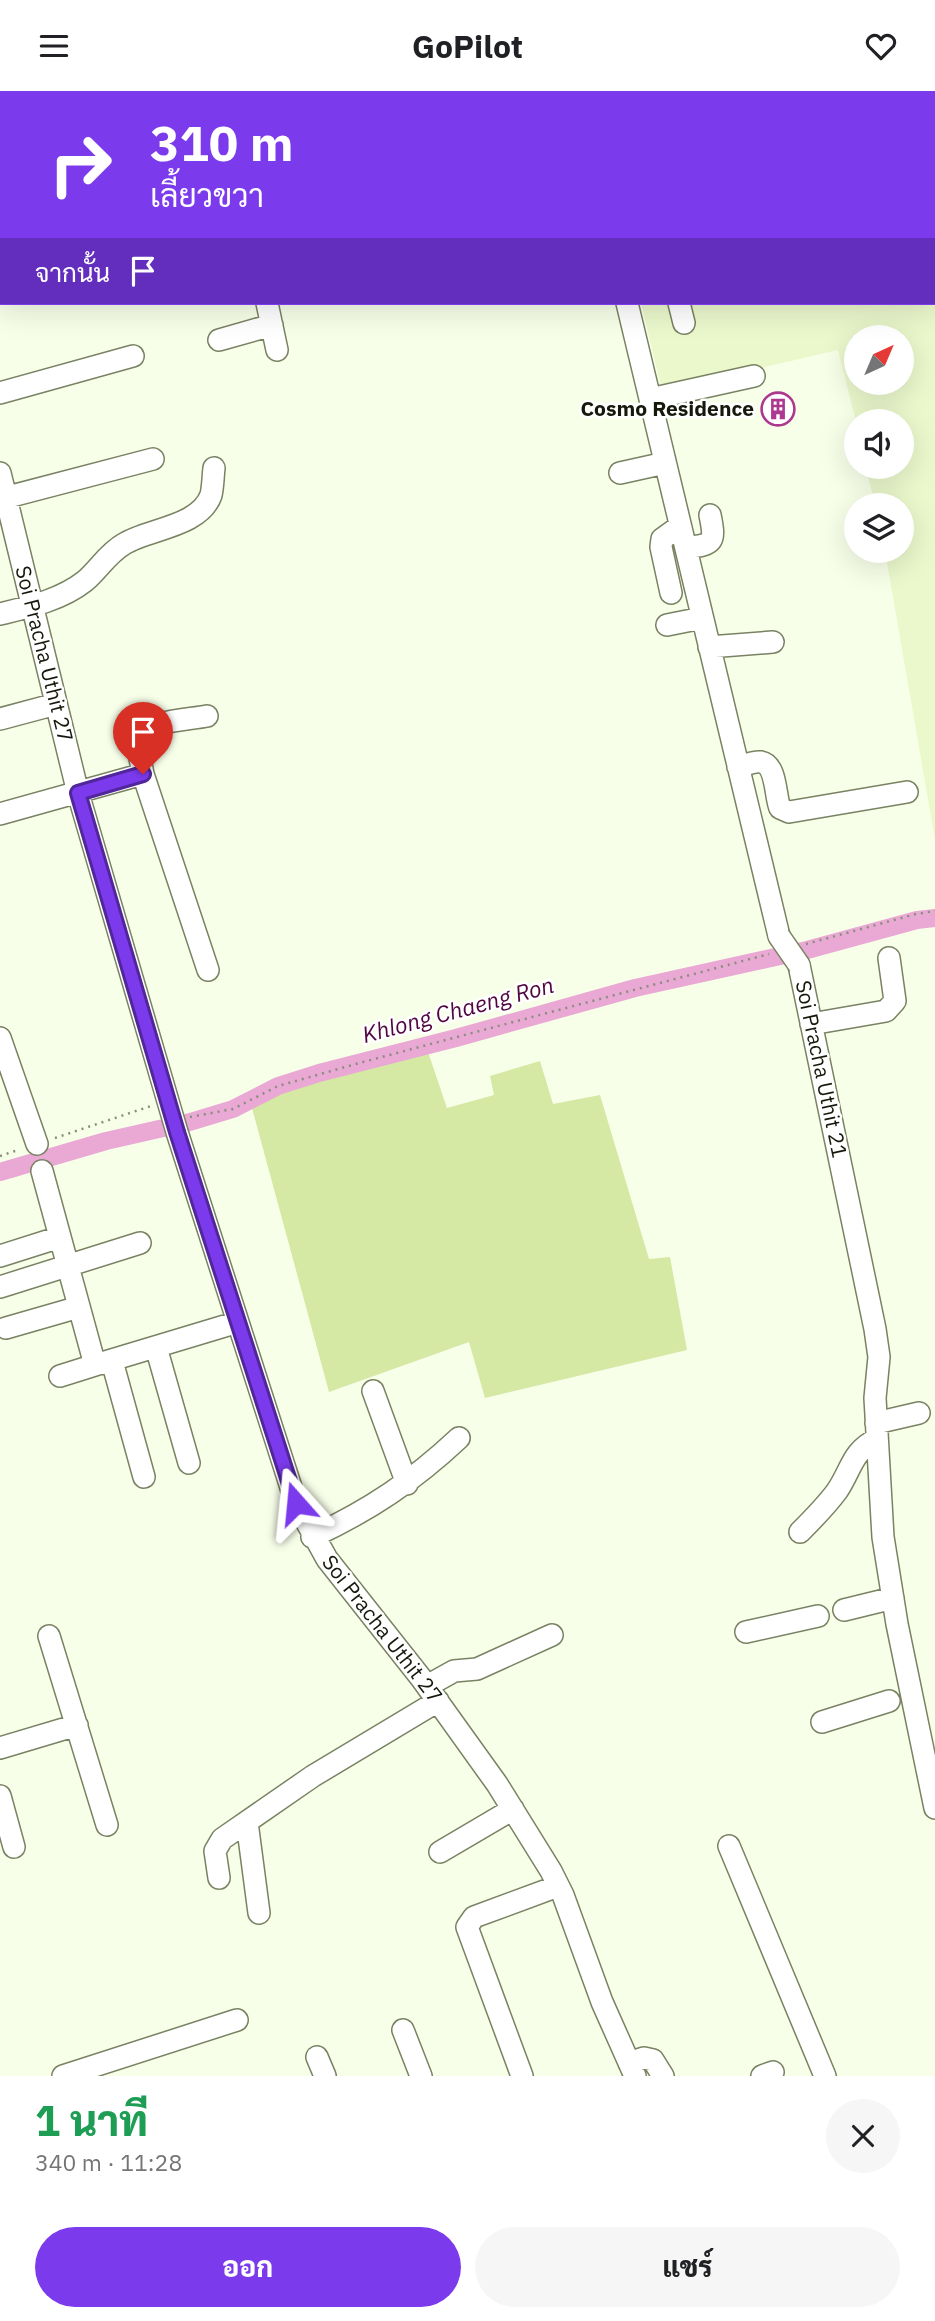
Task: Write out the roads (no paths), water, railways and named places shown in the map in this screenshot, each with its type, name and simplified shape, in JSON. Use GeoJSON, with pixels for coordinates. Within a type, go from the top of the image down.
{"type":"FeatureCollection","features":[{"type":"Feature","properties":{"kind":"street"},"geometry":{"type":"LineString","coordinates":[[267,305],[277,350]]}},
{"type":"Feature","properties":{"kind":"street","name":"Soi Pracha Uthit 21"},"geometry":{"type":"LineString","coordinates":[[627,305],[738,767],[776,944],[799,955],[875,1329],[879,1357],[875,1398],[883,1537],[893,1598],[901,1697],[935,1808]]}},
{"type":"Feature","properties":{"kind":"street"},"geometry":{"type":"LineString","coordinates":[[219,340],[272,325]]}},
{"type":"Feature","properties":{"kind":"street"},"geometry":{"type":"LineString","coordinates":[[0,393],[133,356]]}},
{"type":"Feature","properties":{"kind":"street"},"geometry":{"type":"LineString","coordinates":[[650,399],[754,376]]}},
{"type":"Feature","properties":{"kind":"street"},"geometry":{"type":"LineString","coordinates":[[3,498],[153,459]]}},
{"type":"Feature","properties":{"kind":"street"},"geometry":{"type":"LineString","coordinates":[[620,473],[665,463]]}},
{"type":"Feature","properties":{"kind":"street"},"geometry":{"type":"LineString","coordinates":[[0,614],[32,606],[72,590],[126,542],[169,529],[189,517],[204,506],[211,496],[214,468]]}},
{"type":"Feature","properties":{"kind":"street","name":"Soi Pracha Uthit 27"},"geometry":{"type":"LineString","coordinates":[[0,473],[3,498],[78,793],[173,1117],[296,1503],[312,1537],[327,1559],[433,1694],[513,1809],[558,1886],[602,2002],[632,2069]]}},
{"type":"Feature","properties":{"kind":"street"},"geometry":{"type":"LineString","coordinates":[[686,548],[712,541],[715,535],[710,515]]}},
{"type":"Feature","properties":{"kind":"street"},"geometry":{"type":"LineString","coordinates":[[671,593],[661,547],[662,539],[680,526]]}},
{"type":"Feature","properties":{"kind":"street"},"geometry":{"type":"LineString","coordinates":[[667,625],[702,618]]}},
{"type":"Feature","properties":{"kind":"street"},"geometry":{"type":"LineString","coordinates":[[709,647],[773,642]]}},
{"type":"Feature","properties":{"kind":"street"},"geometry":{"type":"LineString","coordinates":[[0,719],[56,704]]}},
{"type":"Feature","properties":{"kind":"street"},"geometry":{"type":"LineString","coordinates":[[207,716],[149,727],[140,732],[136,739],[143,774],[208,970]]}},
{"type":"Feature","properties":{"kind":"street"},"geometry":{"type":"LineString","coordinates":[[738,767],[760,762],[767,765],[772,773],[780,808],[789,812],[907,792]]}},
{"type":"Feature","properties":{"kind":"street"},"geometry":{"type":"LineString","coordinates":[[0,814],[143,774]]}},
{"type":"Feature","properties":{"kind":"street"},"geometry":{"type":"LineString","coordinates":[[811,1024],[886,1011],[891,1007],[895,1001],[889,958]]}},
{"type":"Feature","properties":{"kind":"street"},"geometry":{"type":"LineString","coordinates":[[0,1038],[37,1144]]}},
{"type":"Feature","properties":{"kind":"street"},"geometry":{"type":"LineString","coordinates":[[42,1171],[79,1307],[104,1363],[144,1477]]}},
{"type":"Feature","properties":{"kind":"street"},"geometry":{"type":"LineString","coordinates":[[0,1256],[60,1237]]}},
{"type":"Feature","properties":{"kind":"street"},"geometry":{"type":"LineString","coordinates":[[0,1287],[140,1243]]}},
{"type":"Feature","properties":{"kind":"street"},"geometry":{"type":"LineString","coordinates":[[6,1328],[79,1307]]}},
{"type":"Feature","properties":{"kind":"street"},"geometry":{"type":"LineString","coordinates":[[60,1376],[238,1322]]}},
{"type":"Feature","properties":{"kind":"street"},"geometry":{"type":"LineString","coordinates":[[156,1347],[188,1463]]}},
{"type":"Feature","properties":{"kind":"street"},"geometry":{"type":"LineString","coordinates":[[373,1391],[407,1484]]}},
{"type":"Feature","properties":{"kind":"street"},"geometry":{"type":"LineString","coordinates":[[800,1532],[828,1503],[840,1487],[856,1454],[876,1431],[919,1413]]}},
{"type":"Feature","properties":{"kind":"street"},"geometry":{"type":"LineString","coordinates":[[312,1537],[351,1519],[407,1484],[459,1438]]}},
{"type":"Feature","properties":{"kind":"street"},"geometry":{"type":"LineString","coordinates":[[844,1610],[893,1598]]}},
{"type":"Feature","properties":{"kind":"street"},"geometry":{"type":"LineString","coordinates":[[746,1632],[817,1616]]}},
{"type":"Feature","properties":{"kind":"street"},"geometry":{"type":"LineString","coordinates":[[219,1878],[215,1851],[222,1839],[433,1694],[454,1671],[477,1669],[552,1635]]}},
{"type":"Feature","properties":{"kind":"street"},"geometry":{"type":"LineString","coordinates":[[49,1636],[107,1825]]}},
{"type":"Feature","properties":{"kind":"street"},"geometry":{"type":"LineString","coordinates":[[822,1722],[901,1697]]}},
{"type":"Feature","properties":{"kind":"street"},"geometry":{"type":"LineString","coordinates":[[0,1748],[77,1725]]}},
{"type":"Feature","properties":{"kind":"street"},"geometry":{"type":"LineString","coordinates":[[0,1796],[15,1847]]}},
{"type":"Feature","properties":{"kind":"street"},"geometry":{"type":"LineString","coordinates":[[440,1852],[513,1809]]}},
{"type":"Feature","properties":{"kind":"street"},"geometry":{"type":"LineString","coordinates":[[247,1822],[259,1913]]}},
{"type":"Feature","properties":{"kind":"street"},"geometry":{"type":"LineString","coordinates":[[729,1846],[825,2076]]}},
{"type":"Feature","properties":{"kind":"street"},"geometry":{"type":"LineString","coordinates":[[522,2076],[467,1927],[474,1917],[558,1886]]}},
{"type":"Feature","properties":{"kind":"street"},"geometry":{"type":"LineString","coordinates":[[63,2076],[91,2072],[237,2019]]}},
{"type":"Feature","properties":{"kind":"street"},"geometry":{"type":"LineString","coordinates":[[403,2030],[421,2076]]}},
{"type":"Feature","properties":{"kind":"street"},"geometry":{"type":"LineString","coordinates":[[632,2069],[644,2058],[653,2060],[663,2076]]}},
{"type":"Feature","properties":{"kind":"waterway","name":"Khlong Chaeng Ron"},"geometry":{"type":"LineString","coordinates":[[0,1172],[106,1141],[233,1109],[278,1086],[319,1073],[635,988],[807,950],[917,920],[935,918]]}},
{"type":"Feature","properties":{"kind":"place","name":"Cosmo Residence"},"geometry":{"type":"Point","coordinates":[778,409]}}]}
